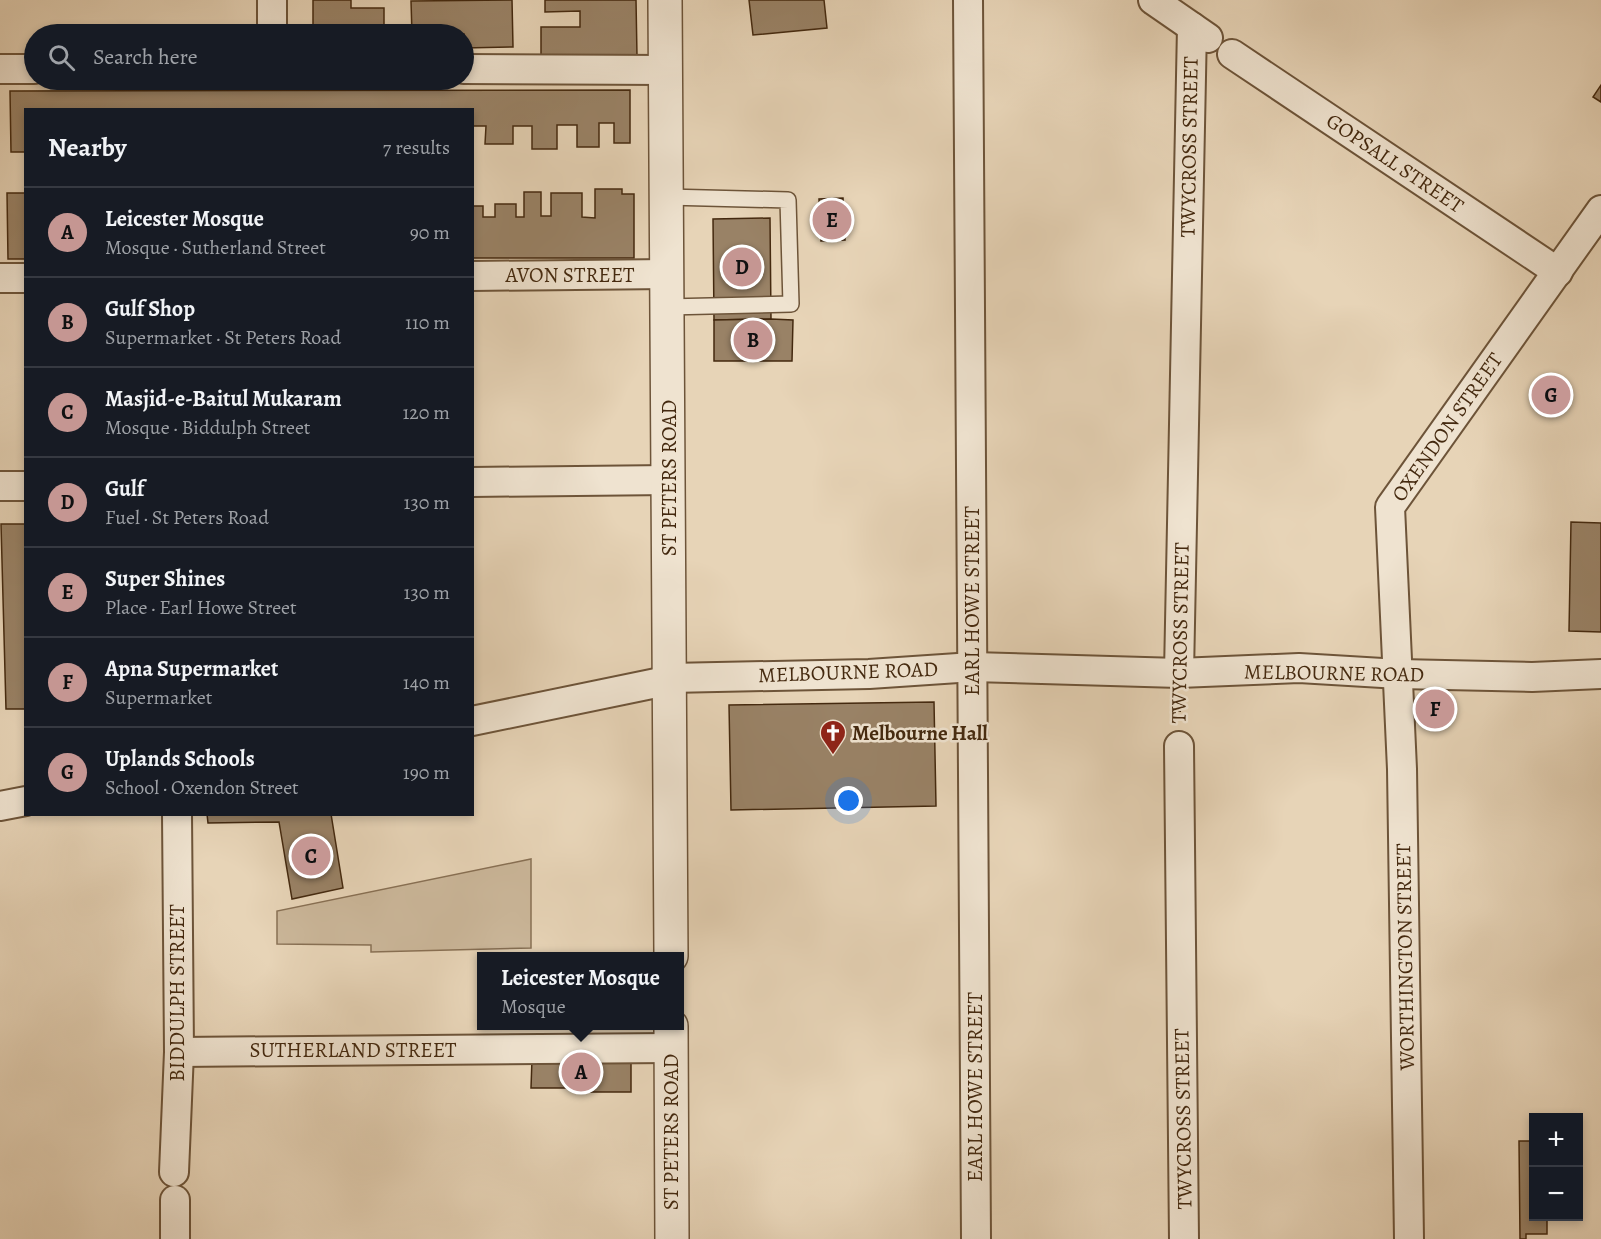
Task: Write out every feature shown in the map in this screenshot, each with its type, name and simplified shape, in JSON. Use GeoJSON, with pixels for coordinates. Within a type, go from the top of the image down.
{"type":"FeatureCollection","features":[{"type":"Feature","properties":{"kind":"street"},"geometry":{"type":"LineString","coordinates":[[272,0],[272,24]]}},
{"type":"Feature","properties":{"kind":"street","name":"ST PETERS ROAD"},"geometry":{"type":"LineString","coordinates":[[666,0],[671,952]]}},
{"type":"Feature","properties":{"kind":"street","name":"EARL HOWE STREET"},"geometry":{"type":"LineString","coordinates":[[968,0],[976,1239]]}},
{"type":"Feature","properties":{"kind":"street","name":"TWYCROSS STREET"},"geometry":{"type":"LineString","coordinates":[[1153,0],[1200,33],[1179,673]]}},
{"type":"Feature","properties":{"kind":"street","name":"GOPSALL STREET"},"geometry":{"type":"LineString","coordinates":[[1232,54],[1558,272]]}},
{"type":"Feature","properties":{"kind":"street"},"geometry":{"type":"LineString","coordinates":[[0,69],[24,69]]}},
{"type":"Feature","properties":{"kind":"street"},"geometry":{"type":"LineString","coordinates":[[474,69],[666,70]]}},
{"type":"Feature","properties":{"kind":"street","name":"OXENDON STREET"},"geometry":{"type":"LineString","coordinates":[[1399,674],[1390,507],[1601,210]]}},
{"type":"Feature","properties":{"kind":"street","name":"AVON STREET"},"geometry":{"type":"LineString","coordinates":[[474,276],[667,274]]}},
{"type":"Feature","properties":{"kind":"street"},"geometry":{"type":"LineString","coordinates":[[0,278],[24,278]]}},
{"type":"Feature","properties":{"kind":"street"},"geometry":{"type":"LineString","coordinates":[[474,482],[669,480]]}},
{"type":"Feature","properties":{"kind":"street"},"geometry":{"type":"LineString","coordinates":[[0,486],[24,486]]}},
{"type":"Feature","properties":{"kind":"street","name":"MELBOURNE ROAD"},"geometry":{"type":"LineString","coordinates":[[474,721],[671,679],[869,674],[972,667],[1179,673],[1299,668],[1399,674],[1532,677],[1601,674]]}},
{"type":"Feature","properties":{"kind":"street","name":"WORTHINGTON STREET"},"geometry":{"type":"LineString","coordinates":[[1399,674],[1409,1239]]}},
{"type":"Feature","properties":{"kind":"street","name":"TWYCROSS STREET"},"geometry":{"type":"LineString","coordinates":[[1179,747],[1184,1239]]}},
{"type":"Feature","properties":{"kind":"street"},"geometry":{"type":"LineString","coordinates":[[0,806],[24,801]]}},
{"type":"Feature","properties":{"kind":"street","name":"BIDDULPH STREET"},"geometry":{"type":"LineString","coordinates":[[175,1239],[179,1052],[177,816]]}},
{"type":"Feature","properties":{"kind":"street","name":"ST PETERS ROAD"},"geometry":{"type":"LineString","coordinates":[[671,1037],[672,1239]]}},
{"type":"Feature","properties":{"kind":"street","name":"SUTHERLAND STREET"},"geometry":{"type":"LineString","coordinates":[[179,1052],[671,1037]]}},
{"type":"Feature","properties":{"kind":"lane"},"geometry":{"type":"LineString","coordinates":[[667,197],[789,200],[791,304],[667,308]]}},
{"type":"Feature","properties":{"kind":"path","name":"TWYCROSS STREET"},"geometry":{"type":"LineString","coordinates":[[1179,673],[1179,747]]}},
{"type":"Feature","properties":{"kind":"shaded area"},"geometry":{"type":"Polygon","coordinates":[[[531,859],[531,948],[371,952],[371,945],[277,944],[277,911],[531,859]]]}},
{"type":"Feature","properties":{"kind":"building"},"geometry":{"type":"Polygon","coordinates":[[[313,0],[351,0],[351,8],[384,8],[384,24],[313,24],[313,0]]]}},
{"type":"Feature","properties":{"kind":"building"},"geometry":{"type":"Polygon","coordinates":[[[512,0],[513,47],[474,48],[474,24],[412,24],[411,1],[512,0]]]}},
{"type":"Feature","properties":{"kind":"building"},"geometry":{"type":"Polygon","coordinates":[[[545,0],[636,0],[637,56],[541,58],[541,27],[580,27],[580,11],[545,12],[545,0]]]}},
{"type":"Feature","properties":{"kind":"building"},"geometry":{"type":"Polygon","coordinates":[[[749,0],[824,0],[827,28],[753,35],[749,0]]]}},
{"type":"Feature","properties":{"kind":"building"},"geometry":{"type":"Polygon","coordinates":[[[1601,85],[1601,102],[1593,97],[1601,85]]]}},
{"type":"Feature","properties":{"kind":"building"},"geometry":{"type":"Polygon","coordinates":[[[630,90],[630,143],[614,143],[614,123],[599,123],[599,147],[577,147],[577,125],[557,125],[557,149],[532,149],[532,126],[513,126],[513,144],[485,144],[486,126],[474,126],[474,108],[24,108],[24,152],[11,152],[10,91],[630,90]]]}},
{"type":"Feature","properties":{"kind":"building"},"geometry":{"type":"Polygon","coordinates":[[[595,189],[622,189],[622,194],[634,194],[634,258],[474,258],[474,206],[483,206],[483,217],[495,217],[495,204],[516,204],[516,217],[524,217],[524,192],[541,192],[541,216],[551,216],[551,193],[582,193],[582,217],[595,218],[595,189]]]}},
{"type":"Feature","properties":{"kind":"building"},"geometry":{"type":"Polygon","coordinates":[[[7,193],[24,193],[24,259],[8,259],[7,193]]]}},
{"type":"Feature","properties":{"kind":"building"},"geometry":{"type":"Polygon","coordinates":[[[843,198],[845,240],[821,241],[819,199],[843,198]]]}},
{"type":"Feature","properties":{"kind":"building"},"geometry":{"type":"Polygon","coordinates":[[[770,218],[771,319],[714,320],[713,219],[770,218]]]}},
{"type":"Feature","properties":{"kind":"building"},"geometry":{"type":"Polygon","coordinates":[[[714,320],[793,320],[792,361],[714,361],[714,320]]]}},
{"type":"Feature","properties":{"kind":"building"},"geometry":{"type":"Polygon","coordinates":[[[1571,522],[1601,523],[1601,632],[1569,631],[1571,522]]]}},
{"type":"Feature","properties":{"kind":"building"},"geometry":{"type":"Polygon","coordinates":[[[1,524],[24,524],[24,709],[6,709],[1,524]]]}},
{"type":"Feature","properties":{"kind":"building","name":"Melbourne Hall"},"geometry":{"type":"Polygon","coordinates":[[[934,702],[936,806],[731,810],[729,705],[934,702]]]}},
{"type":"Feature","properties":{"kind":"building"},"geometry":{"type":"Polygon","coordinates":[[[207,816],[331,816],[343,888],[292,899],[279,822],[208,823],[207,816]]]}},
{"type":"Feature","properties":{"kind":"building"},"geometry":{"type":"Polygon","coordinates":[[[532,1059],[631,1059],[631,1092],[586,1092],[586,1085],[568,1085],[568,1088],[531,1088],[532,1059]]]}},
{"type":"Feature","properties":{"kind":"building"},"geometry":{"type":"Polygon","coordinates":[[[1519,1141],[1529,1141],[1529,1221],[1547,1221],[1547,1234],[1526,1234],[1526,1239],[1520,1239],[1519,1141]]]}},
{"type":"Feature","properties":{"kind":"place","name":"Super Shines"},"geometry":{"type":"Point","coordinates":[832,220]}},
{"type":"Feature","properties":{"kind":"place","name":"Gulf"},"geometry":{"type":"Point","coordinates":[742,267]}},
{"type":"Feature","properties":{"kind":"place","name":"Gulf Shop"},"geometry":{"type":"Point","coordinates":[753,340]}},
{"type":"Feature","properties":{"kind":"place","name":"Uplands Schools"},"geometry":{"type":"Point","coordinates":[1551,395]}},
{"type":"Feature","properties":{"kind":"place","name":"Apna Supermarket"},"geometry":{"type":"Point","coordinates":[1435,709]}},
{"type":"Feature","properties":{"kind":"place","name":"Melbourne Hall"},"geometry":{"type":"Point","coordinates":[833,756]}},
{"type":"Feature","properties":{"kind":"place","name":"Masjid-e-Baitul Mukaram"},"geometry":{"type":"Point","coordinates":[311,856]}},
{"type":"Feature","properties":{"kind":"place","name":"Leicester Mosque"},"geometry":{"type":"Point","coordinates":[581,1072]}}]}
